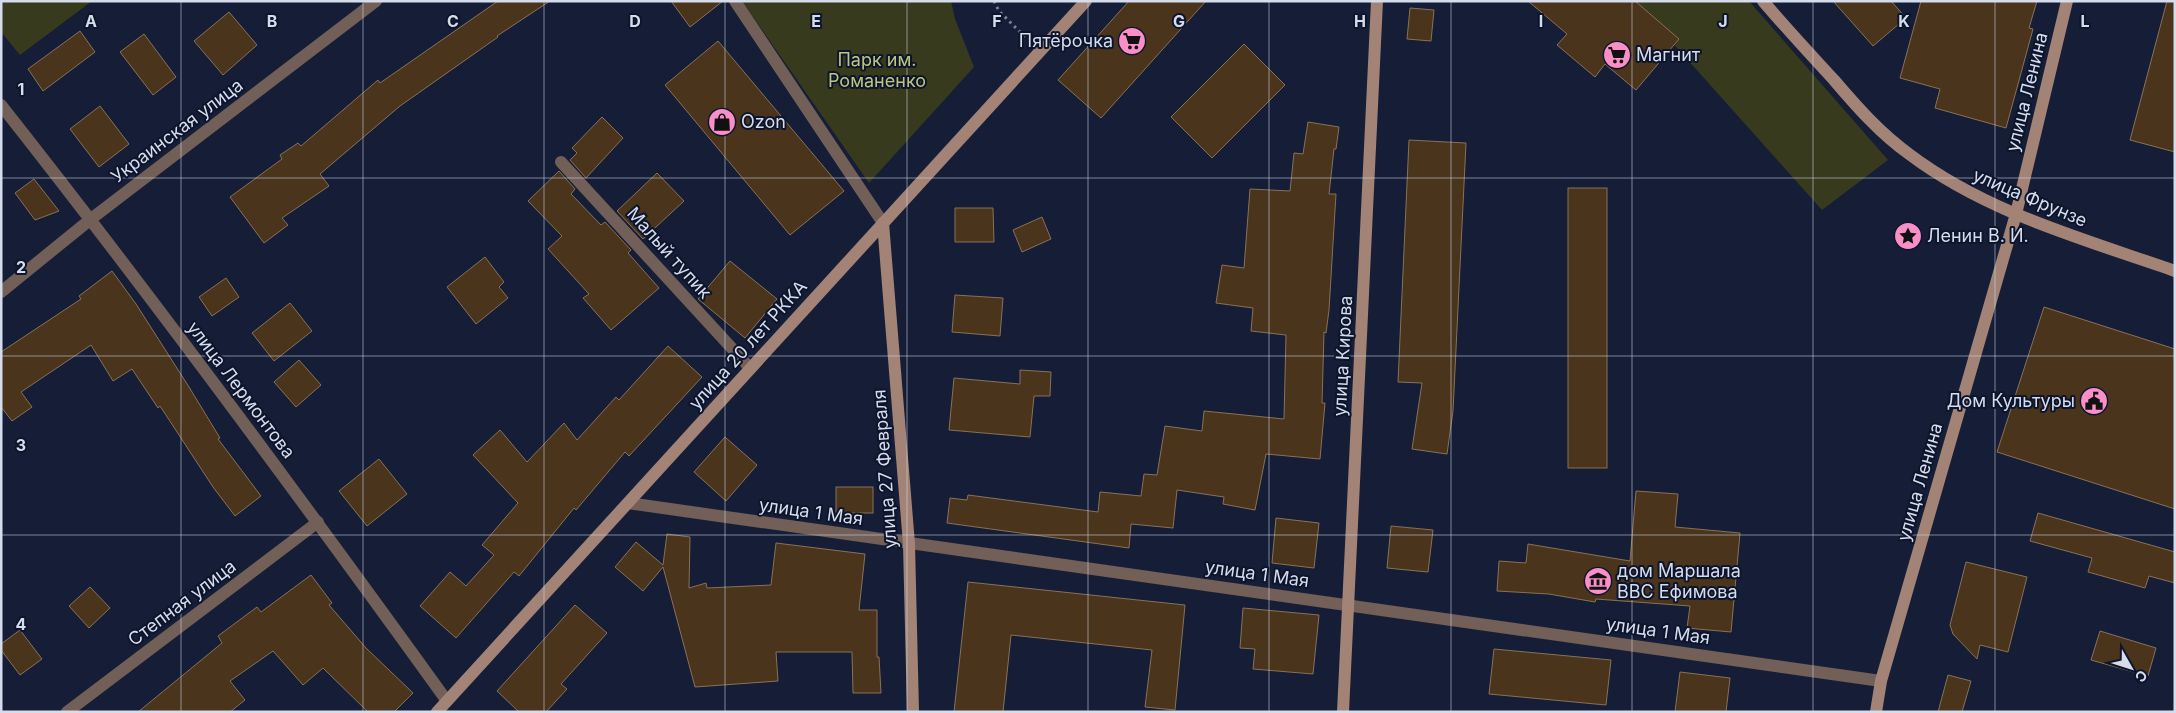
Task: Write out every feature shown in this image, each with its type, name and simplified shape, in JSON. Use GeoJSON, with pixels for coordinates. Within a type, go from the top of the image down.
{"type":"FeatureCollection","features":[{"type":"Feature","properties":{"kind":"street","name":"Украинская улица"},"geometry":{"type":"LineString","coordinates":[[1,292],[91,219],[376,1]]}},
{"type":"Feature","properties":{"kind":"street"},"geometry":{"type":"LineString","coordinates":[[735,1],[883,223]]}},
{"type":"Feature","properties":{"kind":"street","name":"улица 20 лет РККА"},"geometry":{"type":"LineString","coordinates":[[437,712],[1086,1]]}},
{"type":"Feature","properties":{"kind":"street","name":"улица Кирова"},"geometry":{"type":"LineString","coordinates":[[1343,712],[1378,1]]}},
{"type":"Feature","properties":{"kind":"street","name":"улица Фрунзе"},"geometry":{"type":"LineString","coordinates":[[1763,1],[1873,124],[1909,154],[1977,198],[2016,214],[2175,271]]}},
{"type":"Feature","properties":{"kind":"street","name":"улица Ленина"},"geometry":{"type":"LineString","coordinates":[[1876,712],[1882,681],[2016,214],[2067,1]]}},
{"type":"Feature","properties":{"kind":"street","name":"улица Лермонтова"},"geometry":{"type":"LineString","coordinates":[[1,105],[91,219],[318,522],[447,701]]}},
{"type":"Feature","properties":{"kind":"street","name":"Малый тупик"},"geometry":{"type":"LineString","coordinates":[[561,162],[750,368]]}},
{"type":"Feature","properties":{"kind":"street","name":"улица 27 Февраля"},"geometry":{"type":"LineString","coordinates":[[883,223],[909,544],[913,712]]}},
{"type":"Feature","properties":{"kind":"street","name":"улица 1 Мая"},"geometry":{"type":"LineString","coordinates":[[628,503],[1882,681]]}},
{"type":"Feature","properties":{"kind":"street","name":"Степная улица"},"geometry":{"type":"LineString","coordinates":[[67,712],[318,522]]}},
{"type":"Feature","properties":{"kind":"path"},"geometry":{"type":"LineString","coordinates":[[994,1],[999,11],[1040,51]]}},
{"type":"Feature","properties":{"kind":"green space"},"geometry":{"type":"Polygon","coordinates":[[[1,1],[92,1],[20,55],[1,32],[1,1]]]}},
{"type":"Feature","properties":{"kind":"green space","name":"Парк им. Романенко"},"geometry":{"type":"Polygon","coordinates":[[[742,1],[951,1],[955,19],[974,67],[869,183],[742,1]]]}},
{"type":"Feature","properties":{"kind":"green space"},"geometry":{"type":"Polygon","coordinates":[[[1635,1],[1749,1],[1888,160],[1822,210],[1635,1]]]}},
{"type":"Feature","properties":{"kind":"building"},"geometry":{"type":"Polygon","coordinates":[[[498,1],[550,1],[497,36],[400,106],[320,174],[329,186],[282,218],[288,225],[264,243],[230,197],[282,159],[280,155],[298,143],[301,146],[378,80],[380,83],[498,1]]]}},
{"type":"Feature","properties":{"kind":"building"},"geometry":{"type":"Polygon","coordinates":[[[671,1],[723,1],[690,27],[671,1]]]}},
{"type":"Feature","properties":{"kind":"building","name":"Пятёрочка"},"geometry":{"type":"Polygon","coordinates":[[[1129,1],[1206,1],[1101,118],[1058,80],[1129,1]]]}},
{"type":"Feature","properties":{"kind":"building","name":"Магнит"},"geometry":{"type":"Polygon","coordinates":[[[1528,1],[1635,1],[1679,39],[1636,90],[1605,64],[1595,77],[1557,45],[1567,34],[1528,1]]]}},
{"type":"Feature","properties":{"kind":"building"},"geometry":{"type":"Polygon","coordinates":[[[1833,1],[1891,1],[1906,18],[1873,46],[1833,1]]]}},
{"type":"Feature","properties":{"kind":"building"},"geometry":{"type":"Polygon","coordinates":[[[1921,1],[2037,1],[2029,28],[2033,29],[2006,128],[1935,108],[1940,89],[1900,78],[1921,1]]]}},
{"type":"Feature","properties":{"kind":"building"},"geometry":{"type":"Polygon","coordinates":[[[2167,1],[2175,1],[2175,152],[2130,140],[2167,1]]]}},
{"type":"Feature","properties":{"kind":"building"},"geometry":{"type":"Polygon","coordinates":[[[1410,8],[1434,10],[1431,41],[1407,39],[1410,8]]]}},
{"type":"Feature","properties":{"kind":"building"},"geometry":{"type":"Polygon","coordinates":[[[229,12],[257,45],[223,75],[194,41],[229,12]]]}},
{"type":"Feature","properties":{"kind":"building"},"geometry":{"type":"Polygon","coordinates":[[[80,31],[95,52],[43,91],[28,69],[80,31]]]}},
{"type":"Feature","properties":{"kind":"building"},"geometry":{"type":"Polygon","coordinates":[[[144,34],[176,77],[153,95],[120,52],[144,34]]]}},
{"type":"Feature","properties":{"kind":"building"},"geometry":{"type":"Polygon","coordinates":[[[718,41],[844,191],[790,235],[665,85],[718,41]]]}},
{"type":"Feature","properties":{"kind":"building"},"geometry":{"type":"Polygon","coordinates":[[[1244,44],[1285,85],[1212,158],[1171,117],[1244,44]]]}},
{"type":"Feature","properties":{"kind":"building"},"geometry":{"type":"Polygon","coordinates":[[[100,106],[129,144],[99,167],[70,129],[100,106]]]}},
{"type":"Feature","properties":{"kind":"building"},"geometry":{"type":"Polygon","coordinates":[[[602,117],[623,138],[586,178],[570,160],[577,153],[572,148],[602,117]]]}},
{"type":"Feature","properties":{"kind":"building"},"geometry":{"type":"Polygon","coordinates":[[[1308,122],[1339,127],[1336,149],[1334,149],[1329,194],[1336,194],[1329,310],[1326,333],[1324,332],[1322,403],[1325,403],[1320,459],[1266,454],[1255,510],[1223,504],[1224,497],[1177,490],[1173,528],[1131,524],[1129,548],[947,523],[950,498],[967,500],[968,495],[1098,512],[1100,492],[1141,496],[1144,474],[1157,475],[1165,426],[1202,431],[1204,411],[1284,419],[1286,335],[1251,331],[1253,308],[1216,303],[1222,265],[1244,268],[1250,189],[1290,191],[1294,153],[1303,154],[1308,122]]]}},
{"type":"Feature","properties":{"kind":"building"},"geometry":{"type":"Polygon","coordinates":[[[1409,140],[1466,143],[1453,411],[1447,454],[1412,449],[1422,383],[1398,382],[1409,140]]]}},
{"type":"Feature","properties":{"kind":"building"},"geometry":{"type":"Polygon","coordinates":[[[559,171],[575,189],[571,194],[601,225],[605,222],[631,250],[628,253],[659,288],[611,330],[583,298],[589,294],[548,249],[562,236],[528,201],[559,171]]]}},
{"type":"Feature","properties":{"kind":"building"},"geometry":{"type":"Polygon","coordinates":[[[657,173],[684,201],[643,239],[617,211],[657,173]]]}},
{"type":"Feature","properties":{"kind":"building"},"geometry":{"type":"Polygon","coordinates":[[[34,179],[59,211],[35,220],[15,193],[34,179]]]}},
{"type":"Feature","properties":{"kind":"building"},"geometry":{"type":"Polygon","coordinates":[[[1568,188],[1607,188],[1607,468],[1568,468],[1568,188]]]}},
{"type":"Feature","properties":{"kind":"building"},"geometry":{"type":"Polygon","coordinates":[[[955,208],[993,208],[994,242],[955,242],[955,208]]]}},
{"type":"Feature","properties":{"kind":"building"},"geometry":{"type":"Polygon","coordinates":[[[1042,217],[1051,239],[1022,252],[1013,230],[1042,217]]]}},
{"type":"Feature","properties":{"kind":"building"},"geometry":{"type":"Polygon","coordinates":[[[485,257],[504,282],[499,287],[508,298],[476,324],[447,287],[485,257]]]}},
{"type":"Feature","properties":{"kind":"building"},"geometry":{"type":"Polygon","coordinates":[[[730,261],[777,299],[745,338],[698,299],[730,261]]]}},
{"type":"Feature","properties":{"kind":"building"},"geometry":{"type":"Polygon","coordinates":[[[112,271],[136,304],[189,387],[220,438],[218,439],[261,496],[235,516],[213,487],[160,406],[158,408],[132,369],[113,381],[91,345],[21,392],[32,407],[12,421],[1,407],[1,352],[81,299],[79,296],[112,271]]]}},
{"type":"Feature","properties":{"kind":"building"},"geometry":{"type":"Polygon","coordinates":[[[226,278],[239,297],[212,316],[199,297],[226,278]]]}},
{"type":"Feature","properties":{"kind":"building"},"geometry":{"type":"Polygon","coordinates":[[[955,295],[1003,298],[1000,336],[952,332],[955,295]]]}},
{"type":"Feature","properties":{"kind":"building"},"geometry":{"type":"Polygon","coordinates":[[[290,303],[312,331],[274,361],[252,333],[290,303]]]}},
{"type":"Feature","properties":{"kind":"building","name":"Дом Культуры"},"geometry":{"type":"Polygon","coordinates":[[[2044,307],[2175,349],[2175,509],[1997,452],[2044,307]]]}},
{"type":"Feature","properties":{"kind":"building"},"geometry":{"type":"Polygon","coordinates":[[[668,346],[702,377],[629,456],[625,452],[576,510],[574,508],[519,576],[514,572],[456,638],[420,606],[450,572],[466,586],[494,555],[482,545],[518,503],[473,455],[500,430],[527,462],[564,423],[577,440],[616,397],[619,400],[668,346]]]}},
{"type":"Feature","properties":{"kind":"building"},"geometry":{"type":"Polygon","coordinates":[[[299,360],[321,385],[296,407],[274,382],[299,360]]]}},
{"type":"Feature","properties":{"kind":"building"},"geometry":{"type":"Polygon","coordinates":[[[1020,370],[1051,372],[1050,396],[1034,396],[1030,437],[949,430],[954,378],[1020,384],[1020,370]]]}},
{"type":"Feature","properties":{"kind":"building"},"geometry":{"type":"Polygon","coordinates":[[[725,437],[757,465],[726,501],[694,472],[725,437]]]}},
{"type":"Feature","properties":{"kind":"building"},"geometry":{"type":"Polygon","coordinates":[[[379,459],[407,494],[367,526],[339,491],[379,459]]]}},
{"type":"Feature","properties":{"kind":"building"},"geometry":{"type":"Polygon","coordinates":[[[836,487],[873,487],[873,513],[836,513],[836,487]]]}},
{"type":"Feature","properties":{"kind":"building"},"geometry":{"type":"Polygon","coordinates":[[[1636,491],[1678,494],[1675,527],[1740,533],[1731,632],[1687,628],[1690,606],[1596,599],[1595,602],[1549,594],[1497,591],[1499,561],[1526,563],[1528,544],[1630,561],[1636,491]]]}},
{"type":"Feature","properties":{"kind":"building"},"geometry":{"type":"Polygon","coordinates":[[[2038,513],[2175,552],[2175,583],[2149,576],[2145,588],[2088,572],[2092,558],[2030,541],[2038,513]]]}},
{"type":"Feature","properties":{"kind":"building"},"geometry":{"type":"Polygon","coordinates":[[[1276,518],[1319,523],[1314,568],[1272,563],[1276,518]]]}},
{"type":"Feature","properties":{"kind":"building"},"geometry":{"type":"Polygon","coordinates":[[[1391,526],[1433,530],[1428,572],[1387,568],[1391,526]]]}},
{"type":"Feature","properties":{"kind":"building"},"geometry":{"type":"Polygon","coordinates":[[[667,534],[690,537],[689,588],[706,583],[707,588],[771,585],[776,543],[865,554],[859,610],[877,610],[877,657],[879,657],[881,693],[853,693],[852,652],[776,652],[778,681],[695,687],[663,567],[643,591],[615,567],[636,542],[663,565],[667,534]]]}},
{"type":"Feature","properties":{"kind":"building"},"geometry":{"type":"Polygon","coordinates":[[[1966,562],[2027,577],[2008,652],[1980,645],[1977,659],[1953,634],[1950,625],[1966,562]]]}},
{"type":"Feature","properties":{"kind":"building"},"geometry":{"type":"Polygon","coordinates":[[[311,575],[332,603],[329,605],[366,648],[413,693],[394,712],[368,712],[323,668],[303,685],[273,651],[230,681],[245,700],[230,712],[138,712],[222,643],[218,636],[257,607],[261,612],[311,575]]]}},
{"type":"Feature","properties":{"kind":"building"},"geometry":{"type":"Polygon","coordinates":[[[968,582],[1185,605],[1175,710],[1145,707],[1152,650],[1011,635],[1003,712],[954,712],[968,582]]]}},
{"type":"Feature","properties":{"kind":"building"},"geometry":{"type":"Polygon","coordinates":[[[90,587],[110,608],[89,628],[69,606],[90,587]]]}},
{"type":"Feature","properties":{"kind":"building"},"geometry":{"type":"Polygon","coordinates":[[[575,605],[607,633],[561,684],[567,689],[546,712],[519,712],[497,691],[575,605]]]}},
{"type":"Feature","properties":{"kind":"building"},"geometry":{"type":"Polygon","coordinates":[[[1243,608],[1319,615],[1313,674],[1253,669],[1255,649],[1240,648],[1243,608]]]}},
{"type":"Feature","properties":{"kind":"building"},"geometry":{"type":"Polygon","coordinates":[[[20,630],[42,659],[20,675],[1,650],[1,644],[20,630]]]}},
{"type":"Feature","properties":{"kind":"building"},"geometry":{"type":"Polygon","coordinates":[[[2100,631],[2156,648],[2148,676],[2091,660],[2100,631]]]}},
{"type":"Feature","properties":{"kind":"building"},"geometry":{"type":"Polygon","coordinates":[[[1494,649],[1611,660],[1606,705],[1489,694],[1494,649]]]}},
{"type":"Feature","properties":{"kind":"building"},"geometry":{"type":"Polygon","coordinates":[[[1680,672],[1730,678],[1726,712],[1675,712],[1680,672]]]}},
{"type":"Feature","properties":{"kind":"building"},"geometry":{"type":"Polygon","coordinates":[[[1948,675],[1971,681],[1962,712],[1938,712],[1948,675]]]}},
{"type":"Feature","properties":{"kind":"place","name":"Пятёрочка"},"geometry":{"type":"Point","coordinates":[1132,41]}},
{"type":"Feature","properties":{"kind":"place","name":"Магнит"},"geometry":{"type":"Point","coordinates":[1617,55]}},
{"type":"Feature","properties":{"kind":"place","name":"Ozon"},"geometry":{"type":"Point","coordinates":[722,122]}},
{"type":"Feature","properties":{"kind":"place","name":"Ленин В. И."},"geometry":{"type":"Point","coordinates":[1908,236]}},
{"type":"Feature","properties":{"kind":"place","name":"Дом Культуры"},"geometry":{"type":"Point","coordinates":[2094,401]}},
{"type":"Feature","properties":{"kind":"place","name":"дом Маршала ВВС Ефимова"},"geometry":{"type":"Point","coordinates":[1598,581]}}]}
